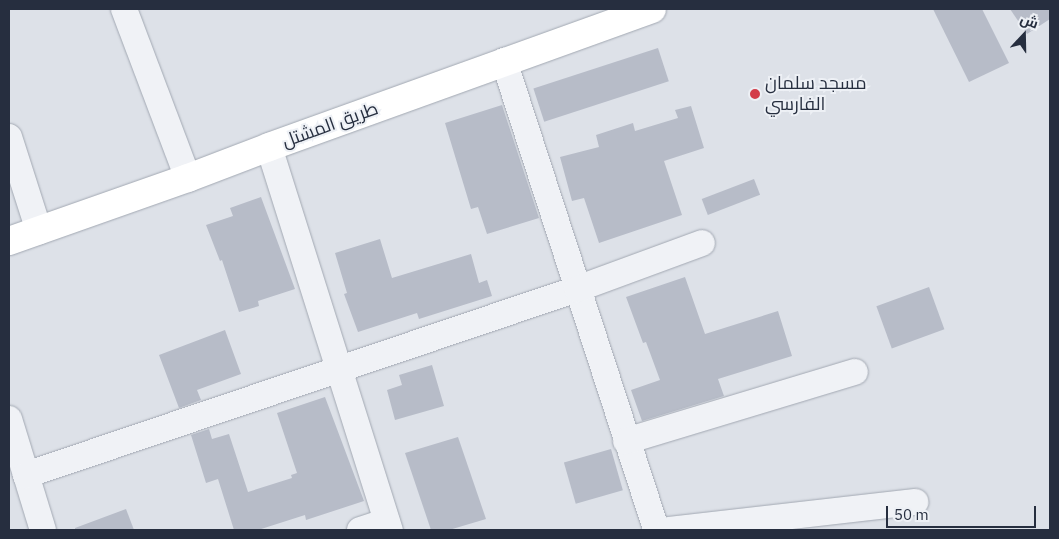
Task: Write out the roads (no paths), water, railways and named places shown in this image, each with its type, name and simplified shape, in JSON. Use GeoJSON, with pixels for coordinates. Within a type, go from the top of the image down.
{"type":"FeatureCollection","features":[{"type":"Feature","properties":{"kind":"main road","name":"طريق المشتل"},"geometry":{"type":"LineString","coordinates":[[9,242],[652,9]]}},
{"type":"Feature","properties":{"kind":"street"},"geometry":{"type":"LineString","coordinates":[[124,9],[188,178]]}},
{"type":"Feature","properties":{"kind":"street"},"geometry":{"type":"LineString","coordinates":[[504,62],[656,530]]}},
{"type":"Feature","properties":{"kind":"street"},"geometry":{"type":"LineString","coordinates":[[9,138],[39,230]]}},
{"type":"Feature","properties":{"kind":"street"},"geometry":{"type":"LineString","coordinates":[[269,147],[388,526],[360,530]]}},
{"type":"Feature","properties":{"kind":"street"},"geometry":{"type":"LineString","coordinates":[[26,475],[577,289],[702,243]]}},
{"type":"Feature","properties":{"kind":"street"},"geometry":{"type":"LineString","coordinates":[[626,441],[855,372]]}},
{"type":"Feature","properties":{"kind":"street"},"geometry":{"type":"LineString","coordinates":[[9,419],[43,530]]}},
{"type":"Feature","properties":{"kind":"street"},"geometry":{"type":"LineString","coordinates":[[669,530],[838,520],[916,502]]}},
{"type":"Feature","properties":{"kind":"place","name":"مسجد سلمان الفارسي"},"geometry":{"type":"Point","coordinates":[755,94]}}]}
